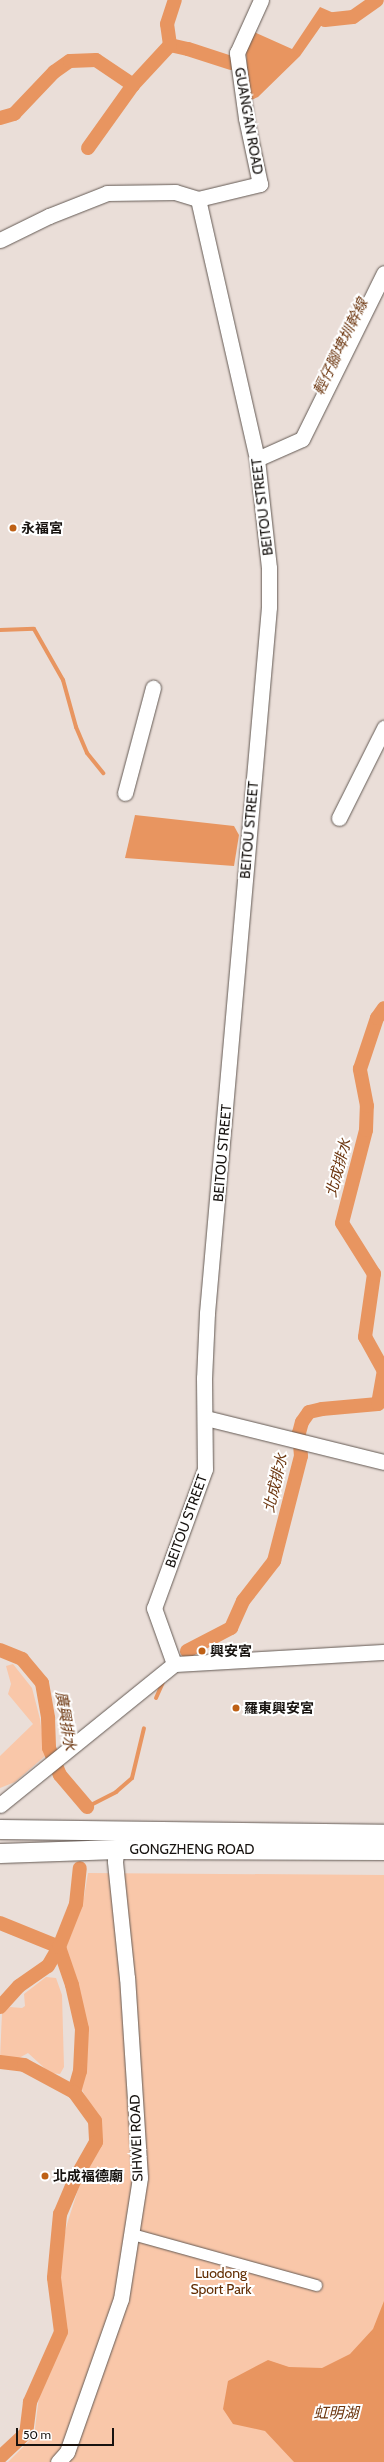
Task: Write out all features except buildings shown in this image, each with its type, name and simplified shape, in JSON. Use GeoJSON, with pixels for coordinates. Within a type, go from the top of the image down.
{"type":"FeatureCollection","features":[{"type":"Feature","properties":{"kind":"street","name":"GUANG'AN ROAD"},"geometry":{"type":"LineString","coordinates":[[198,198],[260,184],[246,118],[237,53],[261,0]]}},
{"type":"Feature","properties":{"kind":"street"},"geometry":{"type":"LineString","coordinates":[[0,240],[49,216],[108,193],[175,192],[198,198]]}},
{"type":"Feature","properties":{"kind":"street","name":"BEITOU STREET"},"geometry":{"type":"LineString","coordinates":[[174,1664],[154,1608],[205,1469],[206,1418],[204,1378],[207,1313],[269,607],[269,568],[257,459],[198,198]]}},
{"type":"Feature","properties":{"kind":"street"},"geometry":{"type":"LineString","coordinates":[[257,459],[302,439],[384,273]]}},
{"type":"Feature","properties":{"kind":"street"},"geometry":{"type":"LineString","coordinates":[[125,792],[153,688]]}},
{"type":"Feature","properties":{"kind":"street"},"geometry":{"type":"LineString","coordinates":[[339,818],[384,728]]}},
{"type":"Feature","properties":{"kind":"street"},"geometry":{"type":"LineString","coordinates":[[206,1418],[384,1462]]}},
{"type":"Feature","properties":{"kind":"street"},"geometry":{"type":"LineString","coordinates":[[0,1805],[174,1664],[384,1652]]}},
{"type":"Feature","properties":{"kind":"street","name":"GONGZHENG ROAD"},"geometry":{"type":"LineString","coordinates":[[0,1829],[384,1834]]}},
{"type":"Feature","properties":{"kind":"street"},"geometry":{"type":"LineString","coordinates":[[117,1830],[117,1849]]}},
{"type":"Feature","properties":{"kind":"street","name":"GONGZHENG ROAD"},"geometry":{"type":"LineString","coordinates":[[0,1853],[117,1849],[384,1850]]}},
{"type":"Feature","properties":{"kind":"street","name":"SIHWEI ROAD"},"geometry":{"type":"LineString","coordinates":[[58,2462],[67,2452],[121,2299],[140,2177],[127,1978],[115,1862],[117,1849]]}},
{"type":"Feature","properties":{"kind":"street"},"geometry":{"type":"LineString","coordinates":[[132,2234],[316,2285]]}},
{"type":"Feature","properties":{"kind":"green space"},"geometry":{"type":"Polygon","coordinates":[[[13,1664],[32,1688],[40,1719],[45,1756],[15,1782],[0,1788],[0,1756],[33,1724],[8,1694],[11,1684],[6,1666],[13,1664]]]}},
{"type":"Feature","properties":{"kind":"green space","name":"Luodong Sport Park"},"geometry":{"type":"Polygon","coordinates":[[[88,1873],[384,1875],[384,2462],[8,2462],[34,2436],[41,2381],[60,2325],[57,2267],[67,2224],[86,2165],[102,2127],[80,2086],[79,2007],[63,1960],[77,1908],[84,1897],[88,1873]]]}},
{"type":"Feature","properties":{"kind":"green space"},"geometry":{"type":"Polygon","coordinates":[[[46,1977],[56,1978],[62,1995],[64,2067],[60,2074],[50,2073],[28,2053],[19,2058],[0,2059],[2,2013],[10,2007],[22,2008],[25,2006],[24,1994],[46,1977]]]}},
{"type":"Feature","properties":{"kind":"water"},"geometry":{"type":"Polygon","coordinates":[[[320,7],[352,21],[321,26],[300,56],[258,97],[249,101],[246,50],[254,32],[292,49],[320,7]]]}},
{"type":"Feature","properties":{"kind":"water"},"geometry":{"type":"Polygon","coordinates":[[[135,815],[234,826],[239,835],[234,866],[125,858],[135,815]]]}},
{"type":"Feature","properties":{"kind":"water","name":"虹明湖"},"geometry":{"type":"Polygon","coordinates":[[[384,2301],[384,2462],[294,2462],[265,2431],[233,2424],[223,2409],[228,2381],[268,2360],[289,2367],[322,2368],[350,2354],[373,2329],[384,2301]]]}},
{"type":"Feature","properties":{"kind":"waterway"},"geometry":{"type":"LineString","coordinates":[[170,45],[167,24],[175,0]]}},
{"type":"Feature","properties":{"kind":"waterway"},"geometry":{"type":"LineString","coordinates":[[325,20],[353,17],[377,0]]}},
{"type":"Feature","properties":{"kind":"waterway","name":"廣興排水"},"geometry":{"type":"LineString","coordinates":[[170,45],[188,49],[231,63]]}},
{"type":"Feature","properties":{"kind":"waterway","name":"廣興排水"},"geometry":{"type":"LineString","coordinates":[[0,118],[14,114],[54,72],[70,61],[96,60],[133,85],[170,45]]}},
{"type":"Feature","properties":{"kind":"waterway"},"geometry":{"type":"LineString","coordinates":[[88,148],[133,85]]}},
{"type":"Feature","properties":{"kind":"waterway"},"geometry":{"type":"LineString","coordinates":[[0,630],[34,629],[63,680],[76,727],[87,753],[103,773]]}},
{"type":"Feature","properties":{"kind":"waterway","name":"北成排水"},"geometry":{"type":"LineString","coordinates":[[187,1651],[231,1628],[243,1601],[274,1561],[301,1456],[299,1433],[302,1422],[309,1412],[322,1409],[378,1404],[384,1371],[365,1337],[374,1274],[342,1223],[366,1130],[367,1106],[360,1069],[377,1018],[384,1008]]}},
{"type":"Feature","properties":{"kind":"waterway","name":"廣興排水"},"geometry":{"type":"LineString","coordinates":[[0,1650],[22,1659],[42,1683],[48,1718],[49,1748],[60,1775],[87,1807]]}},
{"type":"Feature","properties":{"kind":"waterway","name":"北成排水"},"geometry":{"type":"LineString","coordinates":[[156,1698],[163,1682]]}},
{"type":"Feature","properties":{"kind":"waterway","name":"北成排水"},"geometry":{"type":"LineString","coordinates":[[87,1807],[116,1792],[132,1778],[144,1728]]}},
{"type":"Feature","properties":{"kind":"waterway"},"geometry":{"type":"LineString","coordinates":[[0,2007],[19,1986],[48,1966],[59,1947],[76,1904],[80,1868]]}},
{"type":"Feature","properties":{"kind":"waterway"},"geometry":{"type":"LineString","coordinates":[[0,1923],[59,1947],[72,1985],[82,2029],[80,2071],[74,2092]]}},
{"type":"Feature","properties":{"kind":"waterway"},"geometry":{"type":"LineString","coordinates":[[0,2062],[24,2065],[74,2092],[95,2121],[96,2142],[75,2179],[60,2214],[54,2278],[61,2332],[30,2402],[26,2433],[0,2457]]}},
{"type":"Feature","properties":{"kind":"place","name":"永福宮"},"geometry":{"type":"Point","coordinates":[13,528]}},
{"type":"Feature","properties":{"kind":"place","name":"興安宮"},"geometry":{"type":"Point","coordinates":[202,1651]}},
{"type":"Feature","properties":{"kind":"place","name":"羅東興安宮"},"geometry":{"type":"Point","coordinates":[236,1708]}},
{"type":"Feature","properties":{"kind":"place","name":"北成福德廟"},"geometry":{"type":"Point","coordinates":[45,2176]}},
{"type":"Feature","properties":{"kind":"water label","name":"輕仔腳埤圳幹線"},"geometry":{"type":"Point","coordinates":[341,347]}}]}
